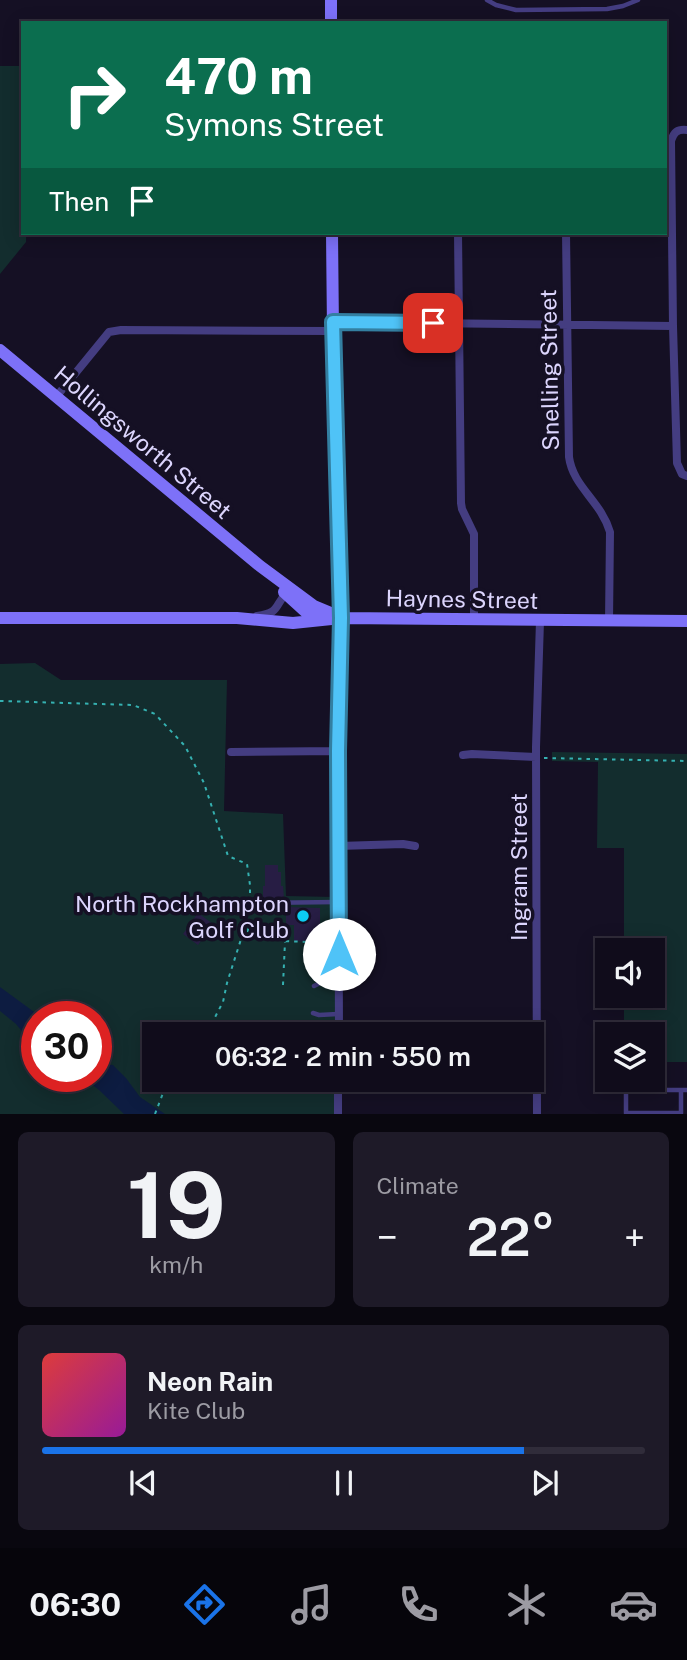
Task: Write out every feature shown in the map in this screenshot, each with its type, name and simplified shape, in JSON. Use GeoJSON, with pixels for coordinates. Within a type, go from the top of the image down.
{"type":"FeatureCollection","features":[{"type":"Feature","properties":{"kind":"street"},"geometry":{"type":"LineString","coordinates":[[331,0],[331,21]]}},
{"type":"Feature","properties":{"kind":"street"},"geometry":{"type":"LineString","coordinates":[[687,130],[674,133],[671,141],[677,463],[682,474],[687,476]]}},
{"type":"Feature","properties":{"kind":"street"},"geometry":{"type":"LineString","coordinates":[[332,235],[341,618],[338,751],[339,1022]]}},
{"type":"Feature","properties":{"kind":"street"},"geometry":{"type":"LineString","coordinates":[[458,235],[461,503],[474,534],[474,619]]}},
{"type":"Feature","properties":{"kind":"street","name":"Snelling Street"},"geometry":{"type":"LineString","coordinates":[[566,235],[570,467],[573,476],[600,508],[610,532],[610,621]]}},
{"type":"Feature","properties":{"kind":"street"},"geometry":{"type":"LineString","coordinates":[[56,397],[110,332],[121,330],[459,323],[673,326]]}},
{"type":"Feature","properties":{"kind":"street","name":"Hollingsworth Street"},"geometry":{"type":"LineString","coordinates":[[0,351],[260,566],[288,591],[306,612],[320,620]]}},
{"type":"Feature","properties":{"kind":"street","name":"Haynes Street"},"geometry":{"type":"LineString","coordinates":[[237,618],[273,612],[288,591]]}},
{"type":"Feature","properties":{"kind":"street","name":"Hollingsworth Street"},"geometry":{"type":"LineString","coordinates":[[288,591],[341,618]]}},
{"type":"Feature","properties":{"kind":"street","name":"Haynes Street"},"geometry":{"type":"LineString","coordinates":[[0,618],[237,618],[293,623],[341,618],[687,621]]}},
{"type":"Feature","properties":{"kind":"street","name":"Ingram Street"},"geometry":{"type":"LineString","coordinates":[[537,1114],[536,757],[540,621]]}},
{"type":"Feature","properties":{"kind":"street"},"geometry":{"type":"LineString","coordinates":[[231,752],[338,751]]}},
{"type":"Feature","properties":{"kind":"street"},"geometry":{"type":"LineString","coordinates":[[463,755],[536,757]]}},
{"type":"Feature","properties":{"kind":"street"},"geometry":{"type":"LineString","coordinates":[[339,846],[415,846]]}},
{"type":"Feature","properties":{"kind":"street"},"geometry":{"type":"LineString","coordinates":[[338,1092],[338,1114]]}},
{"type":"Feature","properties":{"kind":"lane"},"geometry":{"type":"LineString","coordinates":[[487,0],[506,8],[530,10],[607,9],[638,0]]}},
{"type":"Feature","properties":{"kind":"lane"},"geometry":{"type":"LineString","coordinates":[[249,903],[339,902]]}},
{"type":"Feature","properties":{"kind":"lane"},"geometry":{"type":"LineString","coordinates":[[314,986],[324,981],[339,980]]}},
{"type":"Feature","properties":{"kind":"lane"},"geometry":{"type":"LineString","coordinates":[[313,1013],[339,1014]]}},
{"type":"Feature","properties":{"kind":"lane"},"geometry":{"type":"LineString","coordinates":[[626,1090],[684,1090],[681,1113],[626,1113],[626,1090]]}},
{"type":"Feature","properties":{"kind":"path"},"geometry":{"type":"LineString","coordinates":[[0,701],[133,705],[155,714],[185,746],[204,783],[228,856],[247,864],[250,886],[248,932]]}},
{"type":"Feature","properties":{"kind":"path"},"geometry":{"type":"LineString","coordinates":[[536,757],[687,761]]}},
{"type":"Feature","properties":{"kind":"path"},"geometry":{"type":"LineString","coordinates":[[212,1022],[223,1002],[243,933],[258,928],[281,934],[285,941],[283,985]]}},
{"type":"Feature","properties":{"kind":"path"},"geometry":{"type":"LineString","coordinates":[[285,941],[330,943]]}},
{"type":"Feature","properties":{"kind":"path"},"geometry":{"type":"LineString","coordinates":[[155,1114],[163,1092]]}},
{"type":"Feature","properties":{"kind":"green space"},"geometry":{"type":"Polygon","coordinates":[[[0,66],[21,66],[21,235],[26,235],[26,242],[0,274],[0,66]]]}},
{"type":"Feature","properties":{"kind":"green space","name":"North Rockhampton Golf Club"},"geometry":{"type":"Polygon","coordinates":[[[35,663],[61,680],[227,680],[224,811],[283,814],[286,896],[335,897],[335,1022],[142,1022],[142,1092],[335,1092],[334,1114],[0,1114],[0,664],[35,663]]]}},
{"type":"Feature","properties":{"kind":"green space"},"geometry":{"type":"Polygon","coordinates":[[[552,752],[687,754],[687,1062],[665,1062],[665,1022],[624,1022],[624,1008],[665,1008],[665,938],[624,938],[624,848],[597,848],[598,762],[552,761],[552,752]]]}},
{"type":"Feature","properties":{"kind":"water"},"geometry":{"type":"Polygon","coordinates":[[[0,987],[21,1002],[21,1030],[16,1024],[0,1011],[0,987]]]}},
{"type":"Feature","properties":{"kind":"water"},"geometry":{"type":"Polygon","coordinates":[[[112,1065],[140,1097],[165,1114],[124,1114],[101,1092],[112,1092],[112,1065]]]}},
{"type":"Feature","properties":{"kind":"building"},"geometry":{"type":"Polygon","coordinates":[[[265,865],[278,865],[284,898],[263,898],[265,865]]]}},
{"type":"Feature","properties":{"kind":"building","name":"North Rockhampton Golf Club"},"geometry":{"type":"Polygon","coordinates":[[[286,907],[320,908],[320,942],[294,941],[294,925],[286,925],[286,907]]]}},
{"type":"Feature","properties":{"kind":"building"},"geometry":{"type":"Polygon","coordinates":[[[198,913],[213,924],[198,945],[183,934],[198,913]]]}},
{"type":"Feature","properties":{"kind":"place","name":"North Rockhampton Golf Club"},"geometry":{"type":"Point","coordinates":[303,916]}},
{"type":"Feature","properties":{"kind":"route"},"geometry":{"type":"LineString","coordinates":[[339,954],[338,751],[341,618],[333,322],[433,323]]}}]}
